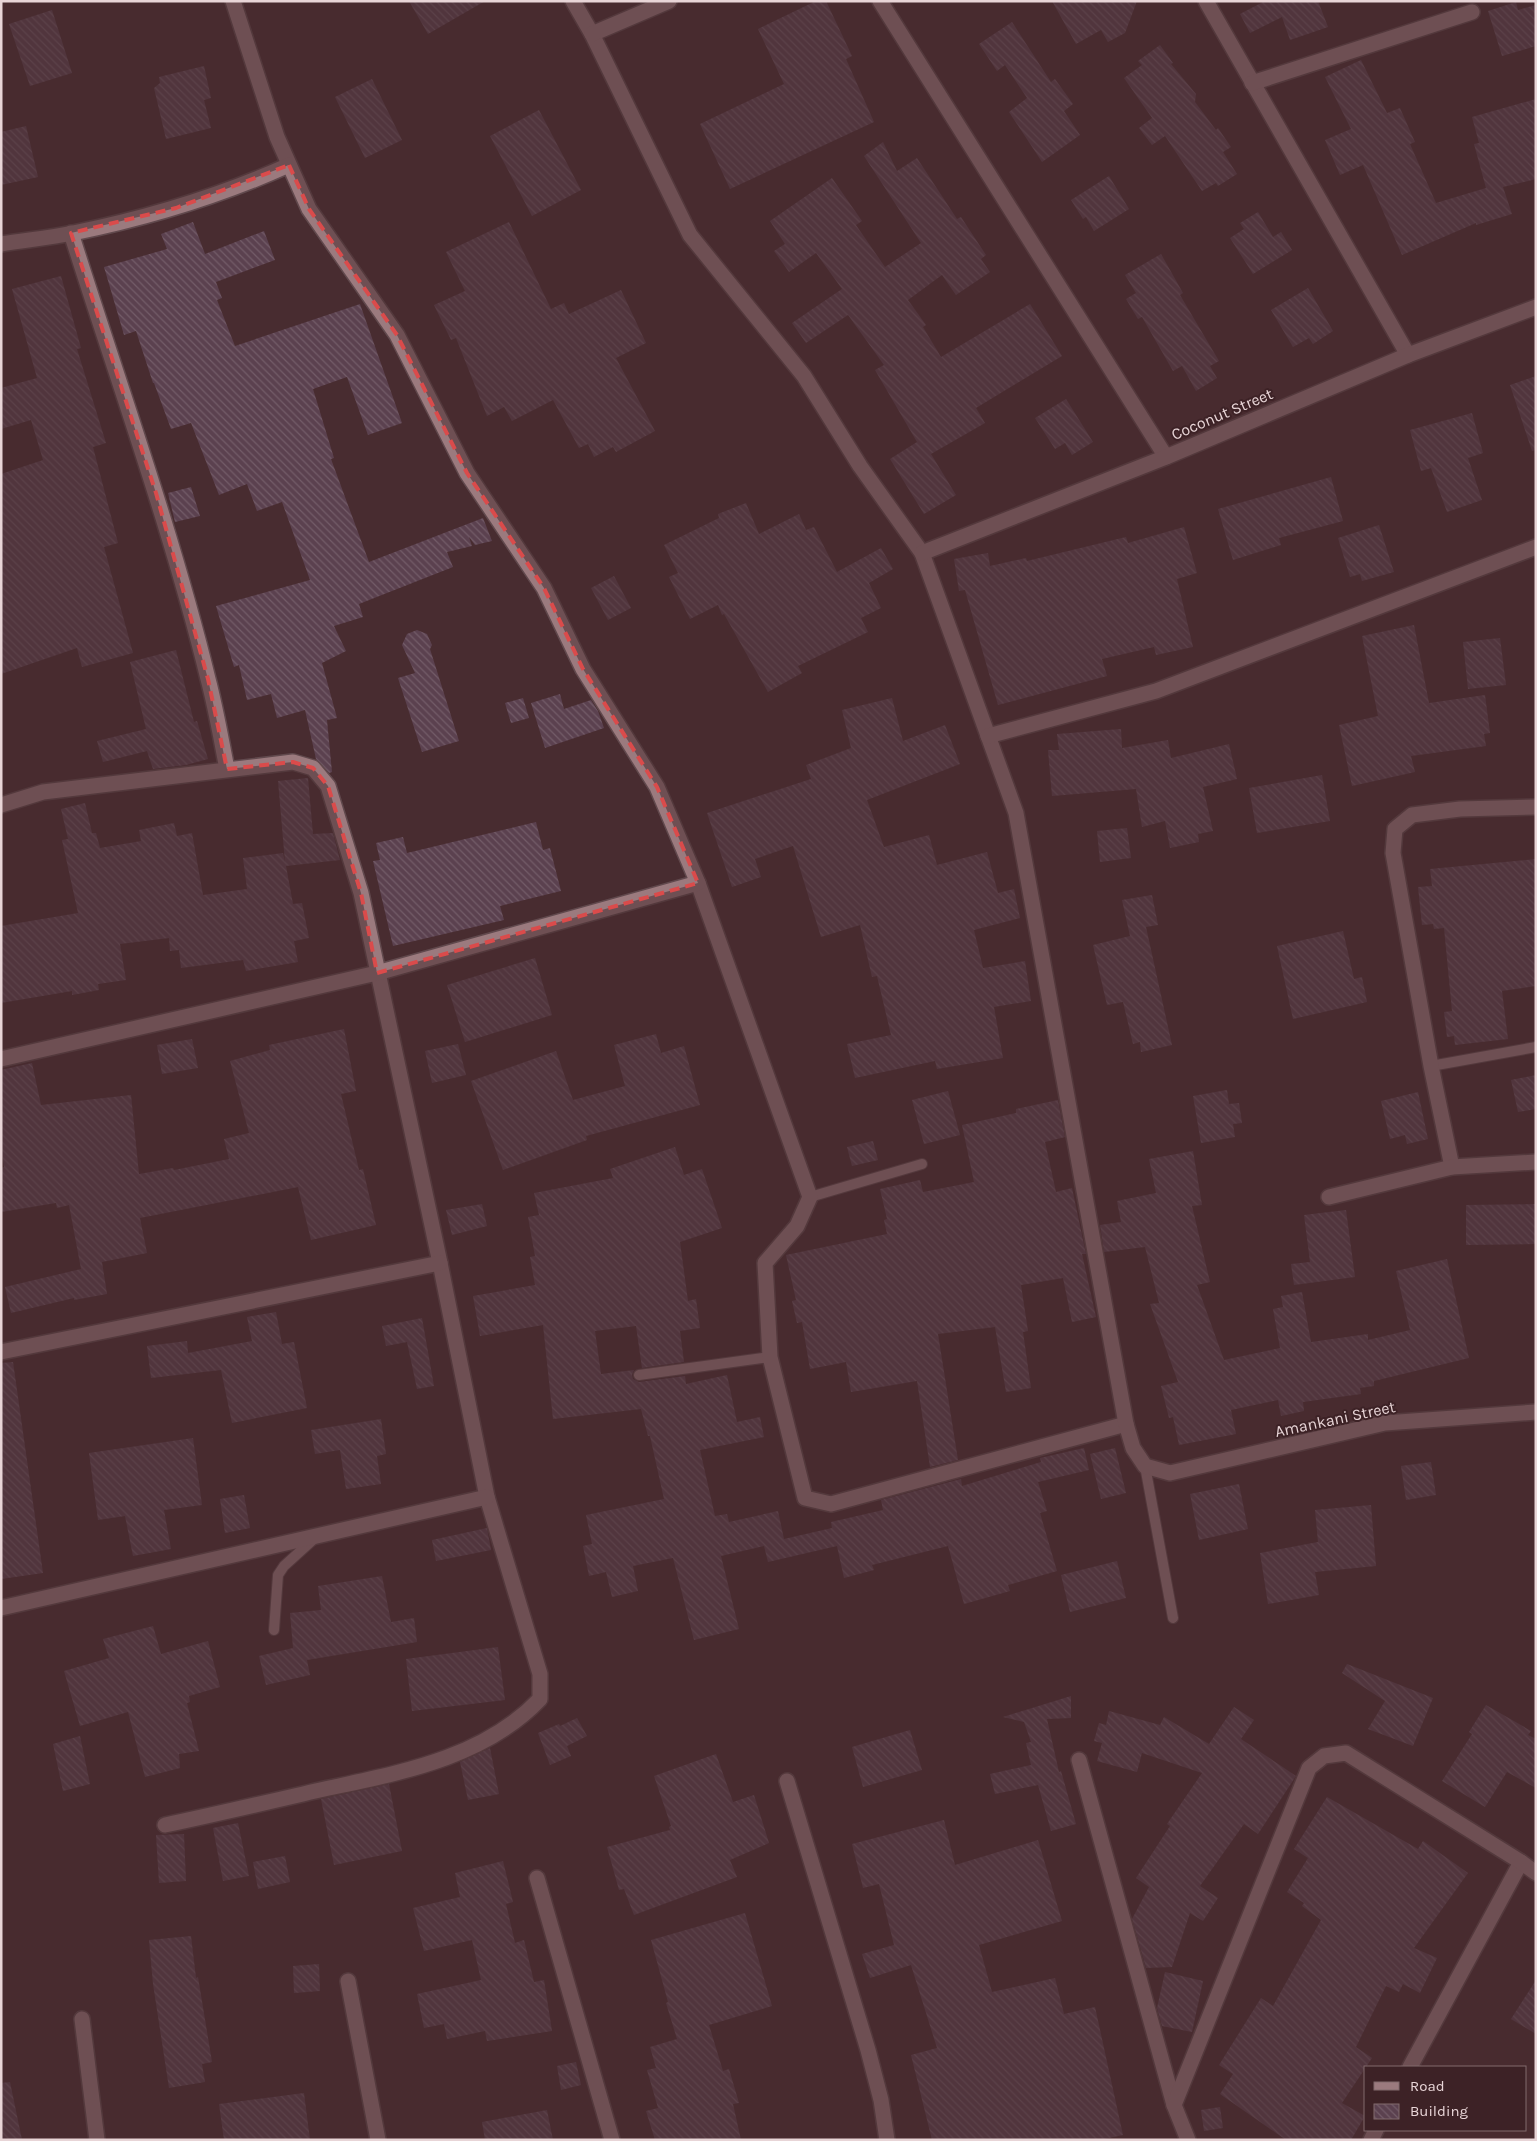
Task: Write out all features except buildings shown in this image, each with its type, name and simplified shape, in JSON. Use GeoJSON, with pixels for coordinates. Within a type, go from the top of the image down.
{"type":"FeatureCollection","features":[{"type":"Feature","properties":{"kind":"street"},"geometry":{"type":"LineString","coordinates":[[232,1],[277,137],[309,209],[397,335],[467,473],[544,588],[583,669],[657,787],[698,883],[810,1197],[797,1226],[766,1264],[770,1357],[805,1498],[830,1504],[1126,1424]]}},
{"type":"Feature","properties":{"kind":"street"},"geometry":{"type":"LineString","coordinates":[[572,1],[592,34],[690,235],[804,376],[860,466],[922,553],[1016,813],[1126,1424],[1133,1448],[1145,1466]]}},
{"type":"Feature","properties":{"kind":"street"},"geometry":{"type":"LineString","coordinates":[[592,34],[669,1]]}},
{"type":"Feature","properties":{"kind":"street"},"geometry":{"type":"LineString","coordinates":[[880,1],[1166,456]]}},
{"type":"Feature","properties":{"kind":"street"},"geometry":{"type":"LineString","coordinates":[[1206,1],[1408,355]]}},
{"type":"Feature","properties":{"kind":"street"},"geometry":{"type":"LineString","coordinates":[[1252,83],[1472,12]]}},
{"type":"Feature","properties":{"kind":"street"},"geometry":{"type":"LineString","coordinates":[[3,240],[71,233],[176,208],[245,185],[289,165]]}},
{"type":"Feature","properties":{"kind":"street"},"geometry":{"type":"LineString","coordinates":[[71,233],[111,360],[156,492],[208,679],[227,768]]}},
{"type":"Feature","properties":{"kind":"street","name":"Coconut Street"},"geometry":{"type":"LineString","coordinates":[[922,553],[1166,456],[1408,355],[1536,307]]}},
{"type":"Feature","properties":{"kind":"street"},"geometry":{"type":"LineString","coordinates":[[988,736],[1156,692],[1536,547]]}},
{"type":"Feature","properties":{"kind":"street"},"geometry":{"type":"LineString","coordinates":[[1,805],[43,792],[227,768],[293,762],[313,768],[328,786],[361,893],[440,1263],[487,1497],[540,1674],[540,1699],[524,1716],[489,1740],[421,1767],[165,1825]]}},
{"type":"Feature","properties":{"kind":"street"},"geometry":{"type":"LineString","coordinates":[[1452,1167],[1431,1066],[1393,853],[1395,828],[1412,815],[1460,809],[1536,807]]}},
{"type":"Feature","properties":{"kind":"street"},"geometry":{"type":"LineString","coordinates":[[1,1060],[377,973],[698,883]]}},
{"type":"Feature","properties":{"kind":"street"},"geometry":{"type":"LineString","coordinates":[[1329,1197],[1452,1167],[1536,1162]]}},
{"type":"Feature","properties":{"kind":"street"},"geometry":{"type":"LineString","coordinates":[[1,1352],[440,1263]]}},
{"type":"Feature","properties":{"kind":"street","name":"Amankani Street"},"geometry":{"type":"LineString","coordinates":[[1145,1466],[1170,1473],[1384,1424],[1536,1412]]}},
{"type":"Feature","properties":{"kind":"street"},"geometry":{"type":"LineString","coordinates":[[1,1608],[487,1497]]}},
{"type":"Feature","properties":{"kind":"street"},"geometry":{"type":"LineString","coordinates":[[1174,2105],[1309,1768],[1324,1756],[1346,1753],[1536,1873]]}},
{"type":"Feature","properties":{"kind":"street"},"geometry":{"type":"LineString","coordinates":[[1080,1760],[1174,2105],[1188,2140]]}},
{"type":"Feature","properties":{"kind":"street"},"geometry":{"type":"LineString","coordinates":[[787,1781],[868,2050],[881,2100],[887,2140]]}},
{"type":"Feature","properties":{"kind":"street"},"geometry":{"type":"LineString","coordinates":[[1411,2066],[1521,1862]]}},
{"type":"Feature","properties":{"kind":"street"},"geometry":{"type":"LineString","coordinates":[[538,1878],[612,2140]]}},
{"type":"Feature","properties":{"kind":"street"},"geometry":{"type":"LineString","coordinates":[[348,1981],[378,2140]]}},
{"type":"Feature","properties":{"kind":"street"},"geometry":{"type":"LineString","coordinates":[[82,2019],[97,2140]]}},
{"type":"Feature","properties":{"kind":"lane"},"geometry":{"type":"LineString","coordinates":[[1431,1066],[1536,1047]]}},
{"type":"Feature","properties":{"kind":"lane"},"geometry":{"type":"LineString","coordinates":[[810,1197],[922,1164]]}},
{"type":"Feature","properties":{"kind":"lane"},"geometry":{"type":"LineString","coordinates":[[639,1375],[770,1357]]}},
{"type":"Feature","properties":{"kind":"lane"},"geometry":{"type":"LineString","coordinates":[[1145,1466],[1173,1618]]}},
{"type":"Feature","properties":{"kind":"lane"},"geometry":{"type":"LineString","coordinates":[[274,1630],[278,1575],[295,1555],[319,1535]]}},
{"type":"Feature","properties":{"kind":"highlighted area"},"geometry":{"type":"Polygon","coordinates":[[[289,165],[309,209],[397,335],[467,473],[544,588],[583,669],[657,787],[698,883],[377,973],[361,893],[328,786],[313,768],[293,762],[227,769],[208,679],[156,493],[71,233],[176,208],[289,165]]]}}]}
